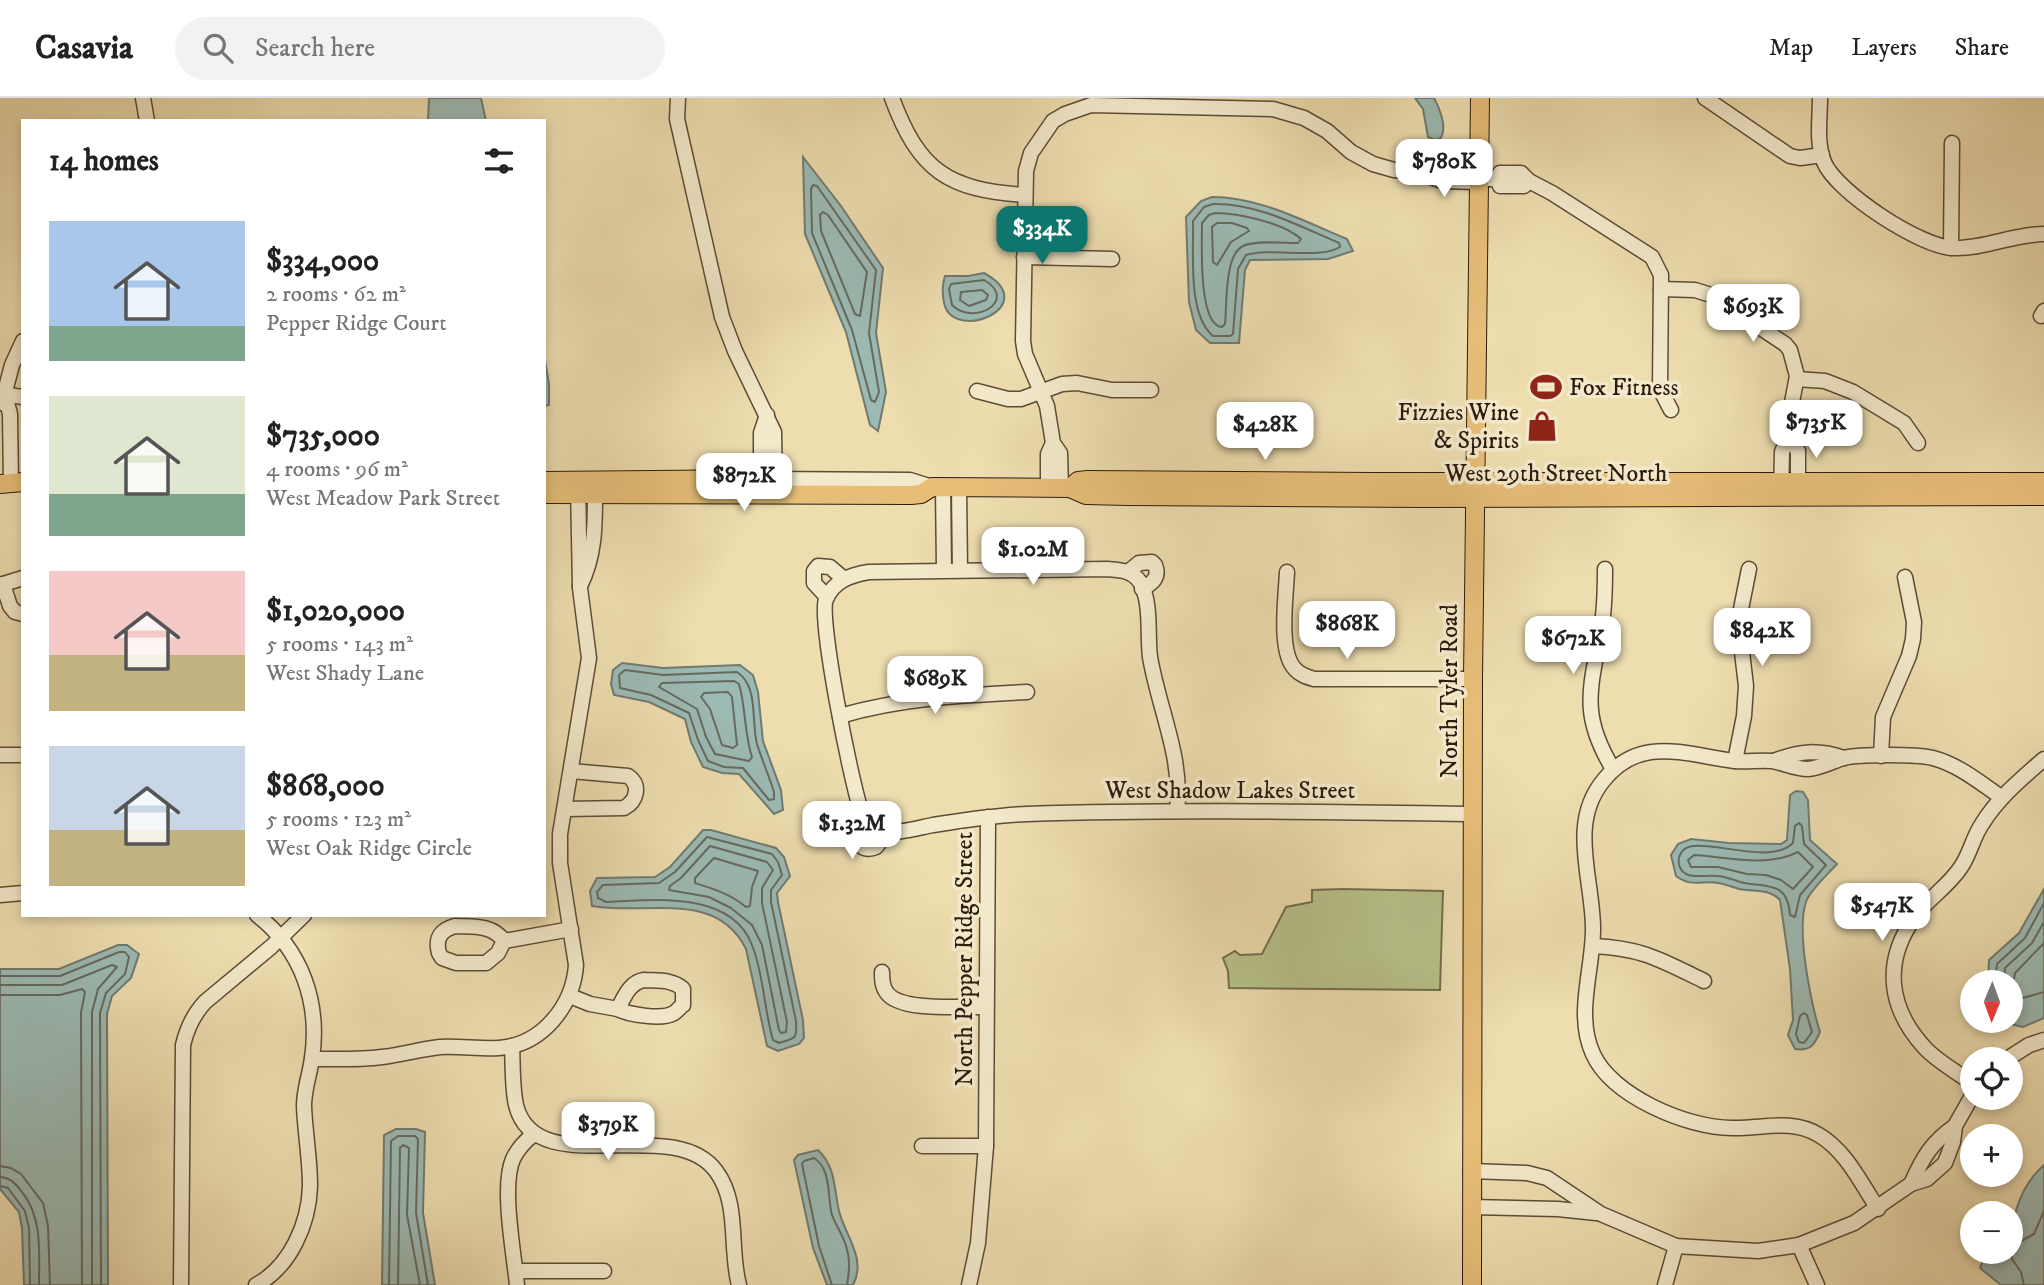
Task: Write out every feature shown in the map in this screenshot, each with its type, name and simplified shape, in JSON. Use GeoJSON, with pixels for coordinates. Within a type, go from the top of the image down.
{"type":"FeatureCollection","features":[{"type":"Feature","properties":{"kind":"main road","name":"North Tyler Road"},"geometry":{"type":"LineString","coordinates":[[1472,1285],[1472,814],[1480,98]]}},
{"type":"Feature","properties":{"kind":"main road","name":"West 29th Street North"},"geometry":{"type":"LineString","coordinates":[[546,481],[586,488]]}},
{"type":"Feature","properties":{"kind":"main road","name":"West 29th Street North"},"geometry":{"type":"LineString","coordinates":[[546,494],[586,488],[768,487],[911,495],[945,487],[1060,488],[1086,495],[1287,489],[1790,489],[2044,482]]}},
{"type":"Feature","properties":{"kind":"main road","name":"West 29th Street North"},"geometry":{"type":"LineString","coordinates":[[1790,489],[2044,496]]}},
{"type":"Feature","properties":{"kind":"street"},"geometry":{"type":"LineString","coordinates":[[143,98],[147,119]]}},
{"type":"Feature","properties":{"kind":"street"},"geometry":{"type":"LineString","coordinates":[[678,98],[677,119],[722,317],[735,351],[775,432],[768,450],[768,487]]}},
{"type":"Feature","properties":{"kind":"street"},"geometry":{"type":"LineString","coordinates":[[892,98],[903,128],[915,148],[944,175],[957,183],[990,193],[1025,195]]}},
{"type":"Feature","properties":{"kind":"street"},"geometry":{"type":"LineString","coordinates":[[1705,98],[1790,156],[1800,158],[1822,155]]}},
{"type":"Feature","properties":{"kind":"street"},"geometry":{"type":"LineString","coordinates":[[1820,98],[1822,155],[1830,173],[1844,189],[1923,241],[1937,246],[1966,248],[2018,235],[2044,234]]}},
{"type":"Feature","properties":{"kind":"street"},"geometry":{"type":"LineString","coordinates":[[1060,488],[1060,453],[1054,443],[1043,393],[1025,354],[1026,171],[1031,153],[1053,121],[1065,114],[1105,101],[1238,103],[1273,109],[1304,118],[1327,131],[1351,152],[1373,164],[1420,173],[1442,181],[1478,177],[1497,179],[1500,186],[1524,186],[1529,181],[1552,193],[1652,257],[1661,275],[1660,389],[1671,410]]}},
{"type":"Feature","properties":{"kind":"street"},"geometry":{"type":"LineString","coordinates":[[1951,248],[1952,143]]}},
{"type":"Feature","properties":{"kind":"street"},"geometry":{"type":"LineString","coordinates":[[1024,257],[1112,259]]}},
{"type":"Feature","properties":{"kind":"street"},"geometry":{"type":"LineString","coordinates":[[1661,289],[1695,290],[1711,295],[1790,350],[1797,379],[1788,436],[1798,451],[1790,489]]}},
{"type":"Feature","properties":{"kind":"street"},"geometry":{"type":"LineString","coordinates":[[15,484],[10,414],[2,399],[21,345]]}},
{"type":"Feature","properties":{"kind":"street"},"geometry":{"type":"LineString","coordinates":[[1797,379],[1825,381],[1853,391],[1904,423],[1918,443]]}},
{"type":"Feature","properties":{"kind":"street"},"geometry":{"type":"LineString","coordinates":[[977,391],[1008,399],[1021,399],[1062,384],[1077,383],[1112,390],[1151,390]]}},
{"type":"Feature","properties":{"kind":"street"},"geometry":{"type":"LineString","coordinates":[[2,399],[21,397]]}},
{"type":"Feature","properties":{"kind":"street"},"geometry":{"type":"LineString","coordinates":[[945,487],[960,570]]}},
{"type":"Feature","properties":{"kind":"street"},"geometry":{"type":"LineString","coordinates":[[943,570],[945,487]]}},
{"type":"Feature","properties":{"kind":"street"},"geometry":{"type":"LineString","coordinates":[[312,1059],[380,1057],[437,1048],[512,1046],[533,1038],[550,1024],[569,996],[575,981],[576,965],[560,863],[560,834],[589,658],[580,588],[586,488]]}},
{"type":"Feature","properties":{"kind":"street"},"geometry":{"type":"LineString","coordinates":[[1128,572],[1139,563],[1152,562],[1155,565],[1155,580],[1143,589]]}},
{"type":"Feature","properties":{"kind":"street"},"geometry":{"type":"LineString","coordinates":[[827,597],[814,583],[814,571],[818,565],[830,567],[844,579]]}},
{"type":"Feature","properties":{"kind":"street"},"geometry":{"type":"LineString","coordinates":[[868,822],[858,832],[858,843],[867,849],[876,847],[888,831],[875,828],[868,822],[860,807],[840,716],[824,609],[827,597],[844,579],[869,572],[1107,569],[1128,572],[1136,577],[1146,599],[1151,660],[1176,755],[1179,791],[1177,811]]}},
{"type":"Feature","properties":{"kind":"street"},"geometry":{"type":"LineString","coordinates":[[1605,569],[1605,603],[1588,701],[1599,746],[1613,769]]}},
{"type":"Feature","properties":{"kind":"street"},"geometry":{"type":"LineString","coordinates":[[1735,761],[1744,716],[1746,686],[1740,614],[1749,569]]}},
{"type":"Feature","properties":{"kind":"street"},"geometry":{"type":"LineString","coordinates":[[1287,572],[1286,654],[1293,668],[1303,676],[1314,679],[1473,679]]}},
{"type":"Feature","properties":{"kind":"street"},"geometry":{"type":"LineString","coordinates":[[1881,756],[1883,717],[1909,656],[1913,639],[1914,622],[1905,577]]}},
{"type":"Feature","properties":{"kind":"street"},"geometry":{"type":"LineString","coordinates":[[21,579],[1,585],[9,606],[21,614]]}},
{"type":"Feature","properties":{"kind":"street"},"geometry":{"type":"LineString","coordinates":[[840,716],[910,701],[1027,692]]}},
{"type":"Feature","properties":{"kind":"street"},"geometry":{"type":"LineString","coordinates":[[1878,1209],[1838,1148],[1818,1134],[1797,1125],[1733,1128],[1704,1126],[1682,1119],[1620,1088],[1604,1073],[1592,1053],[1585,1029],[1585,1006],[1593,946],[1593,910],[1582,837],[1589,803],[1613,769],[1632,757],[1654,750],[1678,751],[1735,761],[1774,761],[1794,752],[1809,751],[1824,751],[1844,758],[1901,754],[1931,758],[1959,768],[2001,797]]}},
{"type":"Feature","properties":{"kind":"street"},"geometry":{"type":"LineString","coordinates":[[0,755],[21,755]]}},
{"type":"Feature","properties":{"kind":"street"},"geometry":{"type":"LineString","coordinates":[[1960,1074],[1926,1050],[1910,1028],[1896,1001],[1893,977],[1896,956],[1916,915],[1944,890],[1963,865],[1981,825],[2001,797],[2044,759]]}},
{"type":"Feature","properties":{"kind":"street"},"geometry":{"type":"LineString","coordinates":[[565,809],[624,808],[631,804],[636,796],[636,786],[628,776],[571,771]]}},
{"type":"Feature","properties":{"kind":"street","name":"West Shadow Lakes Street"},"geometry":{"type":"LineString","coordinates":[[988,817],[1177,811],[1472,814]]}},
{"type":"Feature","properties":{"kind":"street","name":"North Pepper Ridge Street"},"geometry":{"type":"LineString","coordinates":[[888,831],[988,817],[986,1146],[978,1243],[969,1285]]}},
{"type":"Feature","properties":{"kind":"street"},"geometry":{"type":"LineString","coordinates":[[0,895],[21,893]]}},
{"type":"Feature","properties":{"kind":"street"},"geometry":{"type":"LineString","coordinates":[[256,1285],[292,1251],[308,1209],[310,1186],[304,1098],[312,1059],[314,1019],[306,979],[299,963],[259,917]]}},
{"type":"Feature","properties":{"kind":"street"},"geometry":{"type":"LineString","coordinates":[[181,1285],[183,1045],[186,1032],[197,1010],[205,1002],[302,917]]}},
{"type":"Feature","properties":{"kind":"street"},"geometry":{"type":"LineString","coordinates":[[504,941],[571,929]]}},
{"type":"Feature","properties":{"kind":"street"},"geometry":{"type":"LineString","coordinates":[[1593,946],[1623,947],[1651,955],[1704,981]]}},
{"type":"Feature","properties":{"kind":"street"},"geometry":{"type":"LineString","coordinates":[[882,972],[882,983],[887,994],[896,1000],[913,1005],[985,1007]]}},
{"type":"Feature","properties":{"kind":"street"},"geometry":{"type":"LineString","coordinates":[[569,996],[590,1004],[618,1009]]}},
{"type":"Feature","properties":{"kind":"street"},"geometry":{"type":"LineString","coordinates":[[2023,1049],[2044,1040]]}},
{"type":"Feature","properties":{"kind":"street"},"geometry":{"type":"LineString","coordinates":[[512,1046],[516,1104],[520,1115],[542,1139],[565,1144],[667,1146],[689,1150],[716,1170],[727,1190],[735,1272],[739,1285]]}},
{"type":"Feature","properties":{"kind":"street"},"geometry":{"type":"LineString","coordinates":[[1471,1171],[1527,1173],[1547,1178],[1601,1214],[1676,1245],[1758,1251],[1799,1245],[1854,1223],[1911,1184],[1927,1179],[1945,1163],[1954,1142],[1955,1126],[1964,1110]]}},
{"type":"Feature","properties":{"kind":"street"},"geometry":{"type":"LineString","coordinates":[[1911,1184],[1927,1150],[1941,1135],[1955,1126]]}},
{"type":"Feature","properties":{"kind":"street"},"geometry":{"type":"LineString","coordinates":[[534,1133],[521,1145],[512,1160],[508,1177],[516,1278],[604,1271]]}},
{"type":"Feature","properties":{"kind":"street"},"geometry":{"type":"LineString","coordinates":[[922,1146],[986,1146]]}},
{"type":"Feature","properties":{"kind":"street"},"geometry":{"type":"LineString","coordinates":[[1471,1207],[1558,1209],[1601,1214]]}},
{"type":"Feature","properties":{"kind":"street"},"geometry":{"type":"LineString","coordinates":[[1665,1285],[1676,1245]]}},
{"type":"Feature","properties":{"kind":"street"},"geometry":{"type":"LineString","coordinates":[[1799,1245],[1817,1285]]}},
{"type":"Feature","properties":{"kind":"green space"},"geometry":{"type":"Polygon","coordinates":[[[1312,890],[1443,891],[1440,990],[1229,988],[1228,971],[1223,958],[1235,951],[1240,955],[1262,954],[1286,907],[1312,902],[1312,890]]]}},
{"type":"Feature","properties":{"kind":"water"},"geometry":{"type":"Polygon","coordinates":[[[429,98],[481,98],[486,119],[428,119],[429,98]]]}},
{"type":"Feature","properties":{"kind":"water"},"geometry":{"type":"Polygon","coordinates":[[[1415,98],[1434,98],[1443,123],[1441,138],[1435,140],[1428,137],[1423,109],[1415,98]]]}},
{"type":"Feature","properties":{"kind":"water"},"geometry":{"type":"Polygon","coordinates":[[[803,157],[841,206],[883,268],[876,333],[886,392],[878,431],[870,425],[846,332],[805,234],[803,157]]]}},
{"type":"Feature","properties":{"kind":"water"},"geometry":{"type":"Polygon","coordinates":[[[1212,197],[1247,201],[1281,211],[1347,239],[1353,251],[1328,259],[1250,260],[1245,270],[1239,343],[1210,343],[1196,330],[1189,302],[1186,217],[1201,201],[1212,197]]]}},
{"type":"Feature","properties":{"kind":"water"},"geometry":{"type":"Polygon","coordinates":[[[984,273],[1000,285],[1004,297],[1000,308],[990,316],[976,320],[962,320],[951,315],[943,299],[945,276],[984,273]]]}},
{"type":"Feature","properties":{"kind":"water"},"geometry":{"type":"Polygon","coordinates":[[[546,366],[549,384],[549,405],[546,406],[546,366]]]}},
{"type":"Feature","properties":{"kind":"water"},"geometry":{"type":"Polygon","coordinates":[[[622,663],[663,668],[740,665],[753,675],[758,692],[763,741],[781,790],[783,810],[774,814],[739,774],[722,773],[703,767],[691,742],[685,719],[649,702],[614,695],[611,684],[613,670],[622,663]]]}},
{"type":"Feature","properties":{"kind":"water"},"geometry":{"type":"Polygon","coordinates":[[[1796,791],[1803,792],[1808,800],[1810,840],[1837,864],[1811,893],[1803,915],[1806,967],[1820,1032],[1816,1041],[1804,1049],[1795,1049],[1788,1035],[1793,1020],[1790,969],[1780,900],[1766,892],[1712,882],[1692,883],[1682,880],[1676,876],[1671,855],[1678,844],[1691,839],[1781,844],[1787,840],[1790,795],[1796,791]]]}},
{"type":"Feature","properties":{"kind":"water"},"geometry":{"type":"Polygon","coordinates":[[[703,830],[776,848],[784,857],[790,876],[777,893],[803,1020],[804,1038],[799,1044],[778,1051],[767,1046],[746,949],[733,930],[717,918],[698,911],[677,908],[592,906],[590,891],[597,878],[655,877],[670,867],[703,830]]]}},
{"type":"Feature","properties":{"kind":"water"},"geometry":{"type":"Polygon","coordinates":[[[2044,889],[2044,1018],[2023,1027],[2023,970],[1989,970],[1989,960],[2019,933],[2044,889]]]}},
{"type":"Feature","properties":{"kind":"water"},"geometry":{"type":"Polygon","coordinates":[[[118,945],[127,945],[139,954],[131,978],[112,996],[107,1014],[108,1285],[24,1285],[19,1212],[0,1189],[0,969],[59,969],[118,945]]]}},
{"type":"Feature","properties":{"kind":"water"},"geometry":{"type":"Polygon","coordinates":[[[396,1129],[425,1132],[423,1213],[435,1285],[382,1285],[384,1135],[396,1129]]]}},
{"type":"Feature","properties":{"kind":"water"},"geometry":{"type":"Polygon","coordinates":[[[818,1150],[831,1171],[839,1211],[854,1247],[858,1266],[853,1285],[827,1285],[813,1248],[794,1160],[798,1155],[818,1150]]]}},
{"type":"Feature","properties":{"kind":"water"},"geometry":{"type":"Polygon","coordinates":[[[2044,1165],[2044,1285],[2001,1285],[1980,1268],[1982,1264],[2023,1264],[2023,1201],[2019,1201],[2035,1174],[2044,1165]]]}},
{"type":"Feature","properties":{"kind":"place","name":"Fox Fitness"},"geometry":{"type":"Point","coordinates":[1546,387]}},
{"type":"Feature","properties":{"kind":"place","name":"Fizzies Wine & Spirits"},"geometry":{"type":"Point","coordinates":[1542,426]}}]}
